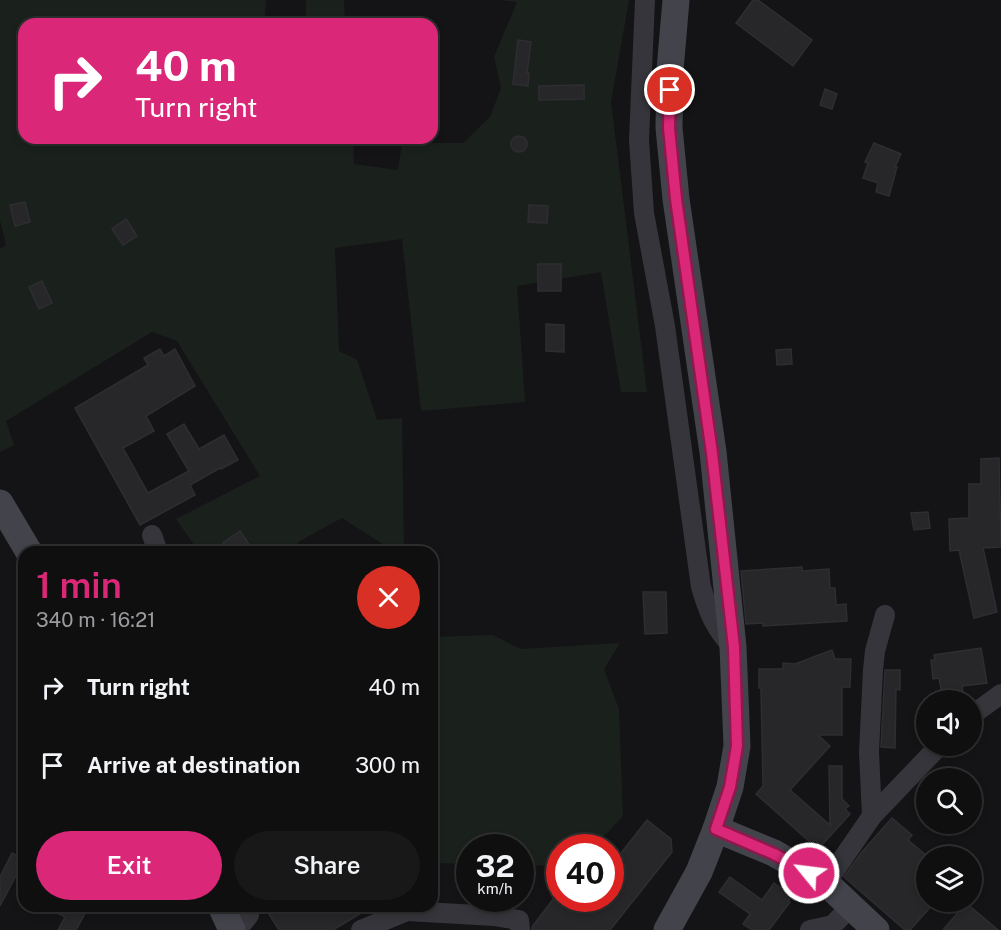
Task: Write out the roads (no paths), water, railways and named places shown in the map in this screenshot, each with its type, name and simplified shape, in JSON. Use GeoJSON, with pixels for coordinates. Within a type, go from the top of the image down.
{"type":"FeatureCollection","features":[{"type":"Feature","properties":{"kind":"main road"},"geometry":{"type":"LineString","coordinates":[[667,930],[699,872],[716,829],[730,787],[737,746],[734,647],[712,453],[676,199],[669,128],[670,70],[676,0]]}},
{"type":"Feature","properties":{"kind":"main road"},"geometry":{"type":"LineString","coordinates":[[0,503],[25,546]]}},
{"type":"Feature","properties":{"kind":"main road"},"geometry":{"type":"LineString","coordinates":[[716,829],[774,854],[826,883],[839,920],[876,930]]}},
{"type":"Feature","properties":{"kind":"main road"},"geometry":{"type":"LineString","coordinates":[[224,912],[235,930]]}},
{"type":"Feature","properties":{"kind":"street"},"geometry":{"type":"LineString","coordinates":[[645,0],[639,140],[644,213],[665,326],[701,587],[713,621],[723,637],[734,647]]}},
{"type":"Feature","properties":{"kind":"street"},"geometry":{"type":"LineString","coordinates":[[872,816],[869,752],[874,651],[885,615]]}},
{"type":"Feature","properties":{"kind":"street"},"geometry":{"type":"LineString","coordinates":[[982,708],[1001,694]]}},
{"type":"Feature","properties":{"kind":"street"},"geometry":{"type":"LineString","coordinates":[[826,883],[872,816],[929,756]]}},
{"type":"Feature","properties":{"kind":"street"},"geometry":{"type":"LineString","coordinates":[[235,930],[249,915],[248,912]]}},
{"type":"Feature","properties":{"kind":"street"},"geometry":{"type":"LineString","coordinates":[[362,930],[398,912]]}},
{"type":"Feature","properties":{"kind":"street"},"geometry":{"type":"LineString","coordinates":[[438,912],[519,920],[520,930]]}},
{"type":"Feature","properties":{"kind":"street"},"geometry":{"type":"LineString","coordinates":[[810,930],[839,920]]}}]}
